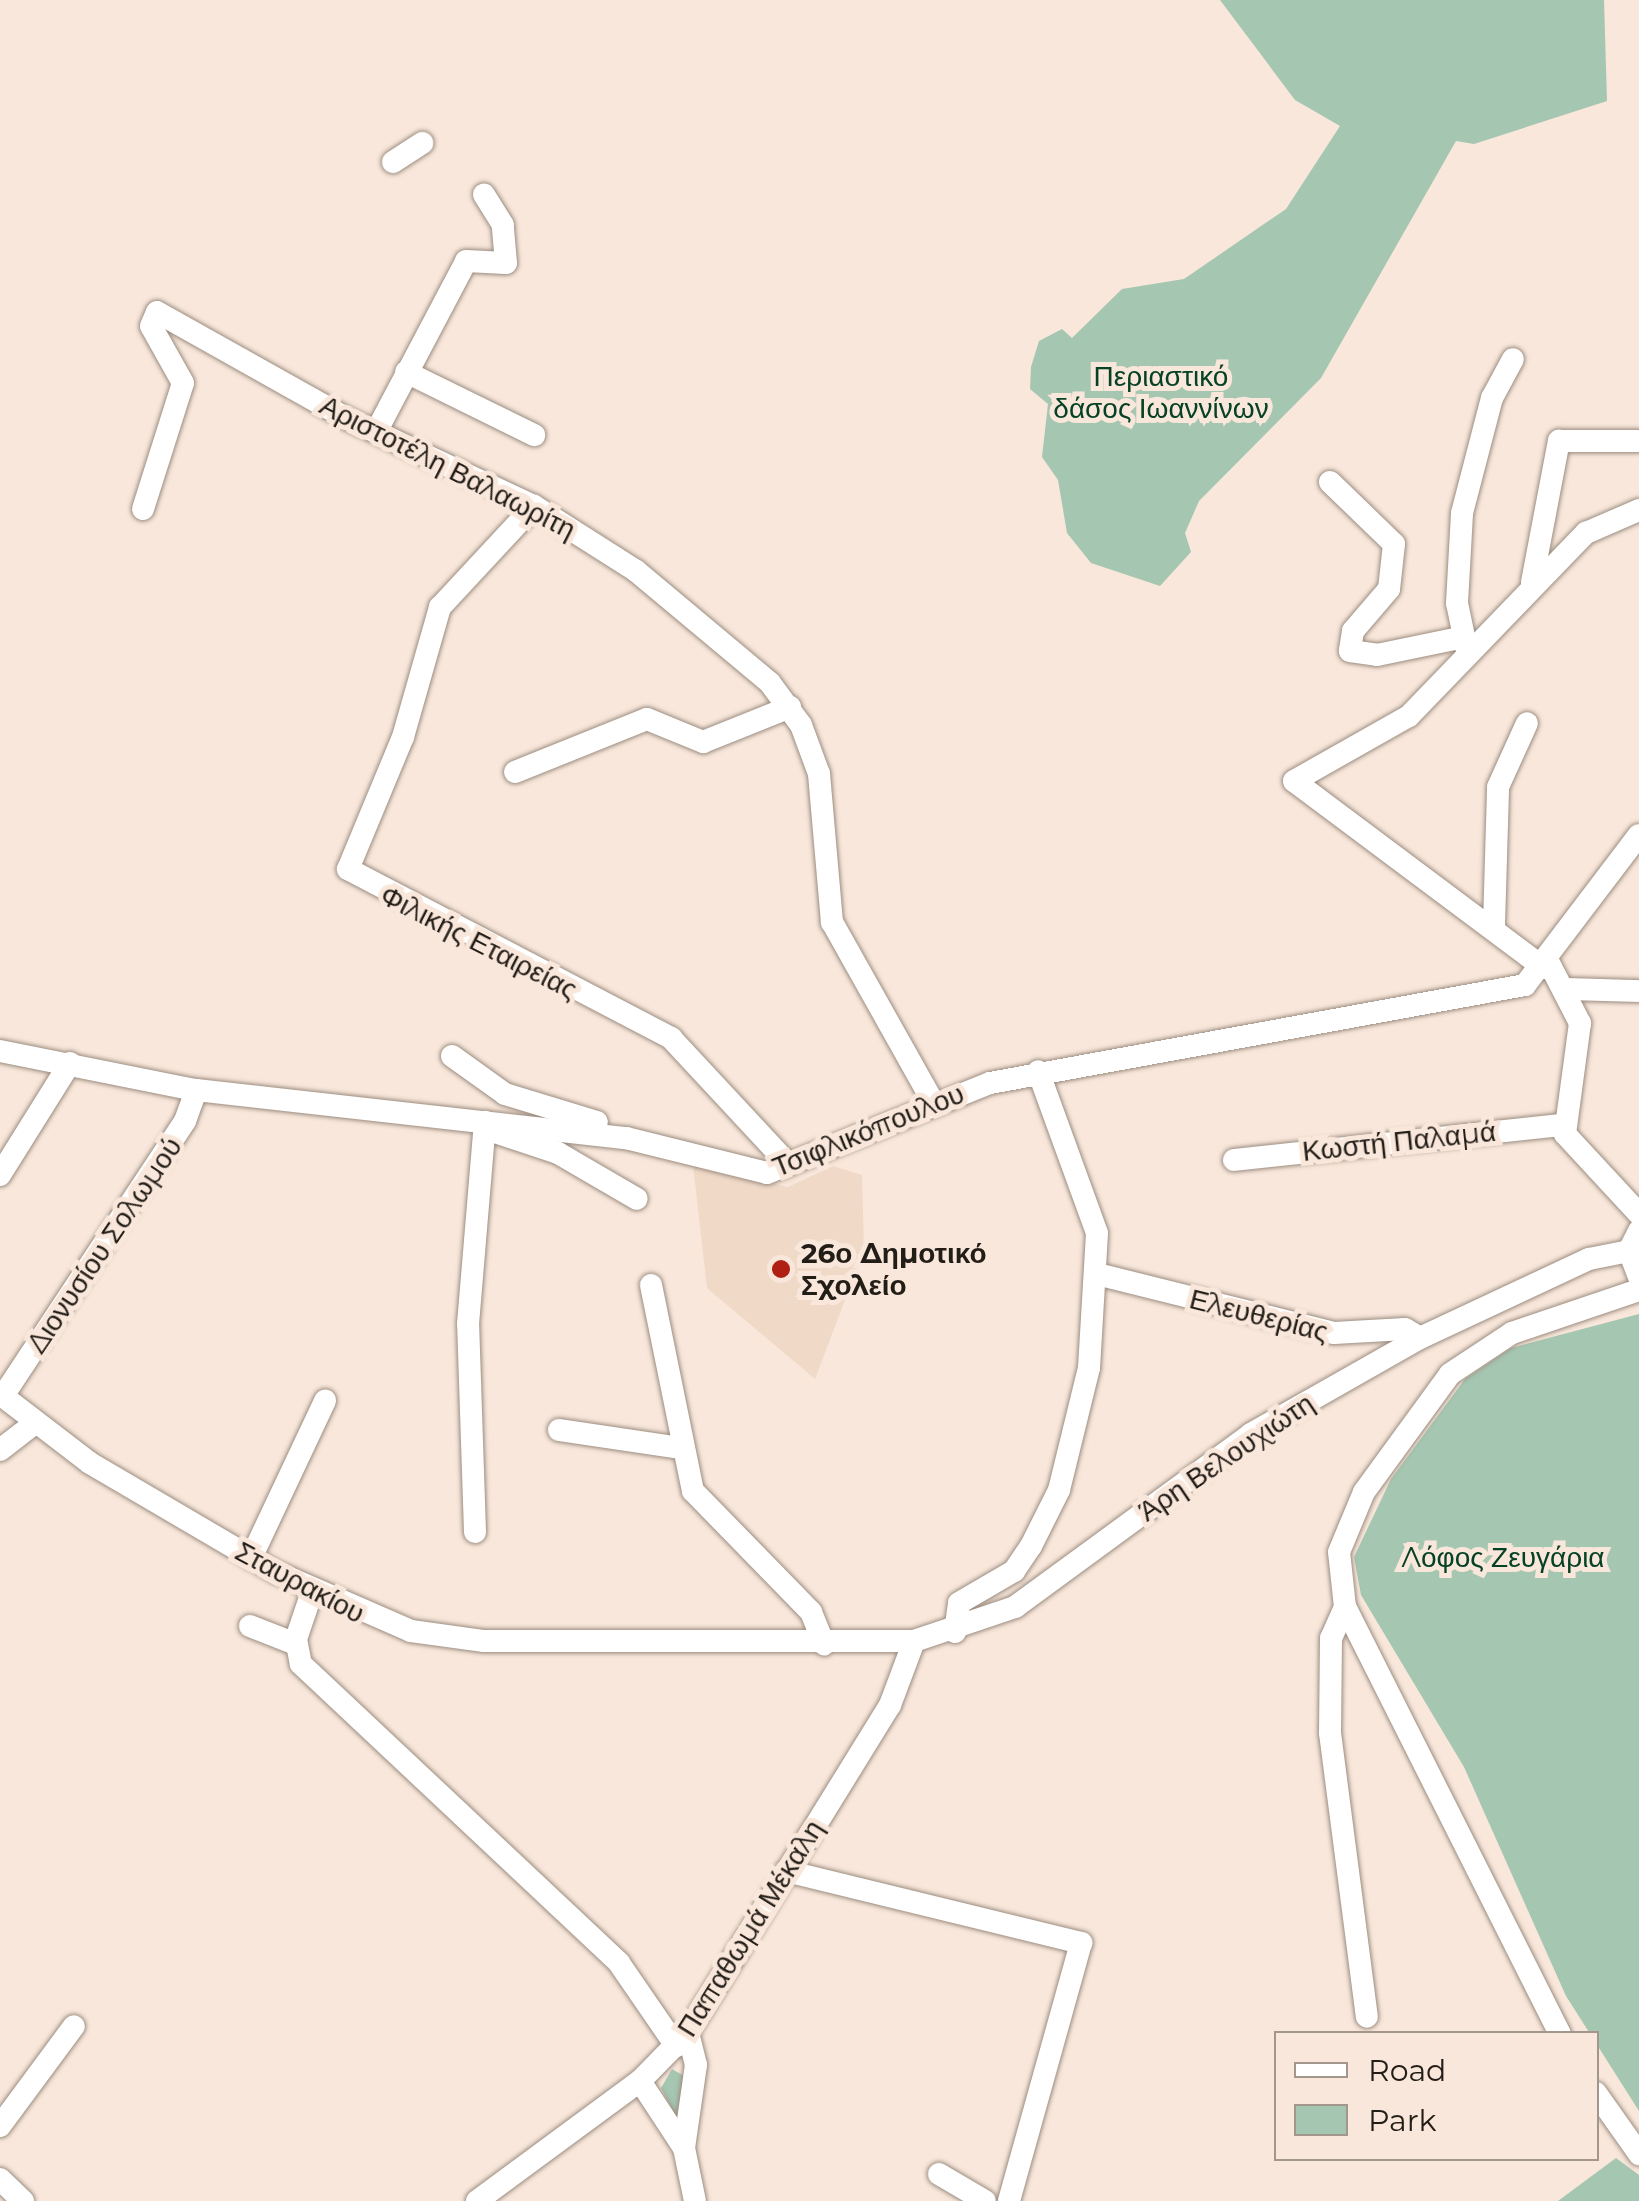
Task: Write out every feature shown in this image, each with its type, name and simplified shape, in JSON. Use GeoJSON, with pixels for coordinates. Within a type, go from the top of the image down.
{"type":"FeatureCollection","features":[{"type":"Feature","properties":{"kind":"street"},"geometry":{"type":"LineString","coordinates":[[394,162],[422,143]]}},
{"type":"Feature","properties":{"kind":"street"},"geometry":{"type":"LineString","coordinates":[[376,432],[468,258],[506,263],[503,225],[484,195]]}},
{"type":"Feature","properties":{"kind":"street","name":"Αριστοτέλη Βαλαωρίτη"},"geometry":{"type":"LineString","coordinates":[[143,509],[183,383],[153,330],[154,312],[376,432],[534,506],[664,593],[790,707],[819,774],[832,922],[932,1100]]}},
{"type":"Feature","properties":{"kind":"street"},"geometry":{"type":"LineString","coordinates":[[1466,646],[1462,514],[1492,398],[1512,360]]}},
{"type":"Feature","properties":{"kind":"street"},"geometry":{"type":"LineString","coordinates":[[406,372],[534,435]]}},
{"type":"Feature","properties":{"kind":"street"},"geometry":{"type":"LineString","coordinates":[[1532,582],[1559,441],[1639,441]]}},
{"type":"Feature","properties":{"kind":"street"},"geometry":{"type":"LineString","coordinates":[[1330,482],[1394,544],[1392,582],[1352,631],[1350,652],[1377,655],[1466,646]]}},
{"type":"Feature","properties":{"kind":"street","name":"Φιλικής Εταιρείας"},"geometry":{"type":"LineString","coordinates":[[534,506],[440,607],[403,737],[348,869],[671,1038],[789,1165]]}},
{"type":"Feature","properties":{"kind":"street"},"geometry":{"type":"LineString","coordinates":[[1639,510],[1586,533],[1466,646],[1394,727],[1294,782],[1494,925],[1547,965],[1570,989],[1580,1036],[1564,1125],[1585,1162],[1639,1214]]}},
{"type":"Feature","properties":{"kind":"street"},"geometry":{"type":"LineString","coordinates":[[515,772],[647,719],[703,742],[790,707]]}},
{"type":"Feature","properties":{"kind":"street"},"geometry":{"type":"LineString","coordinates":[[1494,925],[1498,787],[1526,723]]}},
{"type":"Feature","properties":{"kind":"street"},"geometry":{"type":"LineString","coordinates":[[1547,965],[1639,835]]}},
{"type":"Feature","properties":{"kind":"street","name":"Τσιφλικόπουλου"},"geometry":{"type":"LineString","coordinates":[[0,1050],[196,1090],[638,1140],[751,1172],[789,1165],[932,1100],[1038,1072],[1512,989],[1547,965]]}},
{"type":"Feature","properties":{"kind":"street"},"geometry":{"type":"LineString","coordinates":[[1570,989],[1639,991]]}},
{"type":"Feature","properties":{"kind":"street"},"geometry":{"type":"LineString","coordinates":[[452,1056],[505,1094],[638,1140]]}},
{"type":"Feature","properties":{"kind":"street"},"geometry":{"type":"LineString","coordinates":[[0,1175],[70,1064]]}},
{"type":"Feature","properties":{"kind":"street"},"geometry":{"type":"LineString","coordinates":[[955,1632],[956,1608],[1021,1563],[1059,1490],[1089,1368],[1097,1274],[1093,1214],[1038,1072]]}},
{"type":"Feature","properties":{"kind":"street","name":"Διονυσίου Σολωμού"},"geometry":{"type":"LineString","coordinates":[[2,1395],[186,1122],[196,1090]]}},
{"type":"Feature","properties":{"kind":"street"},"geometry":{"type":"LineString","coordinates":[[476,1532],[468,1324],[485,1122],[637,1199]]}},
{"type":"Feature","properties":{"kind":"street","name":"Κωστή Παλαμά"},"geometry":{"type":"LineString","coordinates":[[1234,1160],[1564,1125]]}},
{"type":"Feature","properties":{"kind":"street"},"geometry":{"type":"LineString","coordinates":[[1634,1241],[1639,1277]]}},
{"type":"Feature","properties":{"kind":"street","name":"Άρη Βελουχιώτη"},"geometry":{"type":"LineString","coordinates":[[824,1644],[914,1641],[955,1632],[1015,1607],[1250,1434],[1420,1338],[1589,1258],[1634,1241]]}},
{"type":"Feature","properties":{"kind":"street","name":"Ελευθερίας"},"geometry":{"type":"LineString","coordinates":[[1097,1274],[1334,1334],[1405,1329],[1420,1338]]}},
{"type":"Feature","properties":{"kind":"street"},"geometry":{"type":"LineString","coordinates":[[651,1285],[681,1448],[701,1504],[811,1612],[824,1644]]}},
{"type":"Feature","properties":{"kind":"street"},"geometry":{"type":"LineString","coordinates":[[1558,2031],[1345,1607],[1338,1570],[1350,1517],[1450,1374],[1512,1334],[1639,1290]]}},
{"type":"Feature","properties":{"kind":"street","name":"Σταυρακίου"},"geometry":{"type":"LineString","coordinates":[[2,1395],[35,1423],[251,1558],[312,1592],[386,1625],[445,1637],[824,1644]]}},
{"type":"Feature","properties":{"kind":"street"},"geometry":{"type":"LineString","coordinates":[[251,1558],[325,1401]]}},
{"type":"Feature","properties":{"kind":"street"},"geometry":{"type":"LineString","coordinates":[[0,1450],[35,1423]]}},
{"type":"Feature","properties":{"kind":"street"},"geometry":{"type":"LineString","coordinates":[[558,1430],[681,1448]]}},
{"type":"Feature","properties":{"kind":"street"},"geometry":{"type":"LineString","coordinates":[[312,1592],[296,1644],[301,1664],[620,1963],[682,2039],[696,2065],[684,2148],[695,2201]]}},
{"type":"Feature","properties":{"kind":"street"},"geometry":{"type":"LineString","coordinates":[[1345,1607],[1331,1638],[1330,1733],[1366,2016]]}},
{"type":"Feature","properties":{"kind":"street"},"geometry":{"type":"LineString","coordinates":[[250,1626],[296,1644]]}},
{"type":"Feature","properties":{"kind":"street","name":"Παπαθωμά Μέκαλη"},"geometry":{"type":"LineString","coordinates":[[476,2201],[640,2081],[682,2039],[890,1705],[914,1641]]}},
{"type":"Feature","properties":{"kind":"street"},"geometry":{"type":"LineString","coordinates":[[786,1871],[1081,1942],[1009,2201]]}},
{"type":"Feature","properties":{"kind":"street"},"geometry":{"type":"LineString","coordinates":[[0,2126],[74,2026]]}},
{"type":"Feature","properties":{"kind":"street"},"geometry":{"type":"LineString","coordinates":[[640,2081],[684,2148]]}},
{"type":"Feature","properties":{"kind":"street"},"geometry":{"type":"LineString","coordinates":[[1599,2097],[1639,2154]]}},
{"type":"Feature","properties":{"kind":"street"},"geometry":{"type":"LineString","coordinates":[[939,2174],[984,2201]]}},
{"type":"Feature","properties":{"kind":"street"},"geometry":{"type":"LineString","coordinates":[[0,2179],[24,2201]]}},
{"type":"Feature","properties":{"kind":"shaded area","name":"26ο Δημοτικό Σχολείο"},"geometry":{"type":"Polygon","coordinates":[[[693,1165],[788,1187],[833,1166],[862,1175],[864,1250],[815,1379],[707,1288],[693,1165]]]}},
{"type":"Feature","properties":{"kind":"green space","name":"Περιαστικό δάσος Ιωαννίνων"},"geometry":{"type":"Polygon","coordinates":[[[1220,0],[1604,0],[1607,101],[1474,144],[1456,141],[1321,378],[1199,501],[1185,533],[1191,552],[1160,586],[1091,563],[1067,533],[1058,480],[1042,457],[1048,404],[1030,389],[1031,367],[1039,341],[1062,329],[1072,338],[1122,289],[1184,279],[1286,209],[1340,126],[1295,100],[1220,0]]]}},
{"type":"Feature","properties":{"kind":"green space","name":"Λόφος Ζευγάρια"},"geometry":{"type":"Polygon","coordinates":[[[1639,1314],[1639,2111],[1599,2048],[1599,2031],[1588,2031],[1566,1996],[1464,1767],[1361,1595],[1354,1557],[1391,1479],[1465,1379],[1511,1348],[1639,1314]]]}},
{"type":"Feature","properties":{"kind":"green space"},"geometry":{"type":"Polygon","coordinates":[[[672,2069],[684,2076],[681,2126],[661,2088],[672,2069]]]}},
{"type":"Feature","properties":{"kind":"green space"},"geometry":{"type":"Polygon","coordinates":[[[1616,2158],[1639,2175],[1639,2201],[1558,2201],[1616,2158]]]}},
{"type":"Feature","properties":{"kind":"place","name":"26ο Δημοτικό Σχολείο"},"geometry":{"type":"Point","coordinates":[781,1269]}}]}
